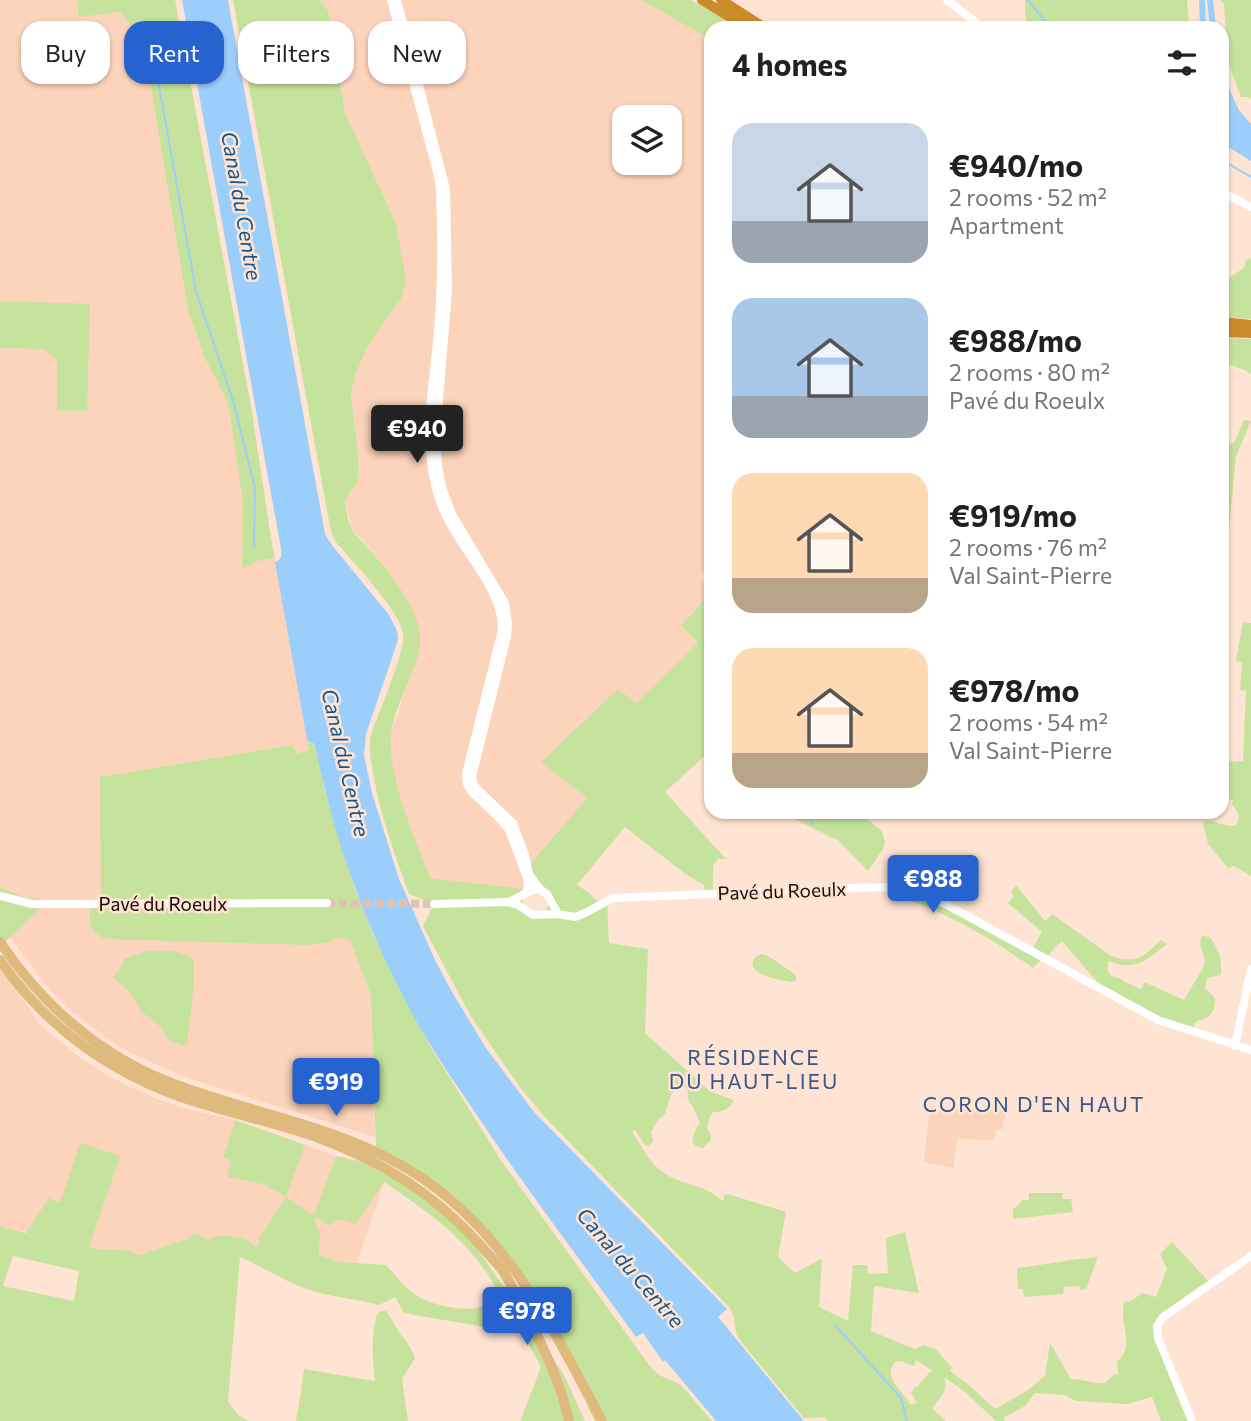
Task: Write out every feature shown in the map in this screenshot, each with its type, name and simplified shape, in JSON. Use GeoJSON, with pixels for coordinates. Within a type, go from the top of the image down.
{"type":"FeatureCollection","features":[{"type":"Feature","properties":{"kind":"highway"},"geometry":{"type":"LineString","coordinates":[[702,0],[736,21]]}},
{"type":"Feature","properties":{"kind":"highway"},"geometry":{"type":"LineString","coordinates":[[721,0],[754,21]]}},
{"type":"Feature","properties":{"kind":"highway"},"geometry":{"type":"LineString","coordinates":[[1229,323],[1251,325]]}},
{"type":"Feature","properties":{"kind":"highway"},"geometry":{"type":"LineString","coordinates":[[1229,332],[1251,333]]}},
{"type":"Feature","properties":{"kind":"main road"},"geometry":{"type":"LineString","coordinates":[[0,942],[28,981],[57,1012],[84,1035],[133,1066],[174,1084],[313,1126],[362,1144],[407,1168],[441,1192],[496,1245],[519,1274],[602,1421]]}},
{"type":"Feature","properties":{"kind":"main road"},"geometry":{"type":"LineString","coordinates":[[0,960],[34,1003],[63,1030],[106,1061],[181,1097],[314,1137],[377,1164],[434,1200],[462,1225],[501,1268],[542,1343],[557,1377],[569,1421]]}},
{"type":"Feature","properties":{"kind":"street"},"geometry":{"type":"LineString","coordinates":[[391,0],[440,191],[441,289],[430,431],[433,477],[447,517],[496,599],[502,622],[466,779],[471,791],[509,830],[528,880],[523,901],[525,909]]}},
{"type":"Feature","properties":{"kind":"street"},"geometry":{"type":"LineString","coordinates":[[397,0],[446,189],[447,290],[436,437],[438,466],[452,514],[499,591],[508,614],[507,636],[472,777],[478,790],[513,823],[529,874],[547,894],[558,914]]}},
{"type":"Feature","properties":{"kind":"street"},"geometry":{"type":"LineString","coordinates":[[947,0],[973,21]]}},
{"type":"Feature","properties":{"kind":"street"},"geometry":{"type":"LineString","coordinates":[[1229,196],[1251,207]]}},
{"type":"Feature","properties":{"kind":"street","name":"Pavé du Roeulx"},"geometry":{"type":"LineString","coordinates":[[540,915],[580,916],[613,898],[880,887],[904,890],[947,905],[1158,1020],[1251,1050]]}},
{"type":"Feature","properties":{"kind":"street"},"geometry":{"type":"LineString","coordinates":[[507,902],[533,889],[540,889]]}},
{"type":"Feature","properties":{"kind":"street","name":"Pavé du Roeulx"},"geometry":{"type":"LineString","coordinates":[[0,896],[32,904],[327,903]]}},
{"type":"Feature","properties":{"kind":"street"},"geometry":{"type":"LineString","coordinates":[[434,904],[507,902],[514,903],[533,915],[540,915],[547,909],[549,900]]}},
{"type":"Feature","properties":{"kind":"street"},"geometry":{"type":"LineString","coordinates":[[1231,1044],[1251,969]]}},
{"type":"Feature","properties":{"kind":"street"},"geometry":{"type":"LineString","coordinates":[[1192,1421],[1158,1338],[1157,1326],[1163,1317],[1251,1256]]}},
{"type":"Feature","properties":{"kind":"shaded area"},"geometry":{"type":"Polygon","coordinates":[[[0,0],[175,0],[179,21],[124,21],[124,84],[190,84],[309,750],[297,754],[350,940],[371,995],[375,1137],[182,1076],[112,1042],[70,1010],[43,982],[10,937],[9,892],[0,887],[0,0]]]}},
{"type":"Feature","properties":{"kind":"shaded area"},"geometry":{"type":"Polygon","coordinates":[[[320,0],[641,0],[704,36],[704,571],[699,576],[704,583],[704,600],[681,625],[698,643],[636,703],[542,762],[587,798],[526,869],[536,889],[482,886],[432,878],[413,836],[395,778],[391,733],[417,657],[419,627],[400,589],[378,558],[352,529],[345,500],[359,475],[351,395],[355,376],[368,345],[401,299],[396,223],[345,113],[341,84],[354,84],[354,21],[330,21],[328,11],[320,0]]]}},
{"type":"Feature","properties":{"kind":"shaded area"},"geometry":{"type":"Polygon","coordinates":[[[0,969],[39,1024],[105,1074],[157,1099],[235,1120],[336,1156],[384,1182],[357,1263],[340,1262],[319,1255],[257,1249],[251,1241],[223,1236],[211,1240],[190,1238],[141,1255],[126,1250],[105,1250],[0,1226],[0,969]]]}},
{"type":"Feature","properties":{"kind":"shaded area"},"geometry":{"type":"Polygon","coordinates":[[[930,1106],[1003,1109],[1006,1111],[1003,1129],[996,1130],[994,1140],[957,1139],[953,1168],[924,1162],[930,1106]]]}},
{"type":"Feature","properties":{"kind":"green space"},"geometry":{"type":"Polygon","coordinates":[[[77,0],[175,0],[179,21],[128,21],[120,12],[79,17],[77,0]]]}},
{"type":"Feature","properties":{"kind":"green space"},"geometry":{"type":"Polygon","coordinates":[[[233,0],[320,0],[328,11],[330,21],[238,21],[238,27],[233,0]]]}},
{"type":"Feature","properties":{"kind":"green space"},"geometry":{"type":"Polygon","coordinates":[[[641,0],[691,0],[727,21],[704,21],[704,36],[641,0]]]}},
{"type":"Feature","properties":{"kind":"green space"},"geometry":{"type":"Polygon","coordinates":[[[1025,0],[1187,0],[1188,21],[1027,21],[1025,0]]]}},
{"type":"Feature","properties":{"kind":"green space"},"geometry":{"type":"Polygon","coordinates":[[[1220,0],[1251,0],[1251,99],[1241,97],[1229,65],[1229,21],[1225,21],[1224,4],[1220,0]]]}},
{"type":"Feature","properties":{"kind":"green space"},"geometry":{"type":"Polygon","coordinates":[[[150,84],[191,84],[252,412],[274,558],[257,561],[242,569],[243,502],[228,402],[205,358],[188,310],[150,84]]]}},
{"type":"Feature","properties":{"kind":"green space"},"geometry":{"type":"Polygon","coordinates":[[[248,84],[341,84],[345,113],[396,223],[406,282],[401,299],[368,345],[355,376],[351,395],[359,475],[345,500],[353,531],[396,582],[419,628],[418,653],[393,723],[391,752],[403,806],[429,874],[438,879],[530,890],[523,898],[527,912],[545,912],[549,904],[526,869],[587,798],[541,762],[618,689],[636,703],[698,643],[681,625],[704,600],[704,756],[665,792],[726,859],[718,859],[713,866],[713,890],[705,890],[704,885],[684,873],[625,827],[577,885],[600,904],[607,901],[609,943],[648,949],[645,1033],[711,1092],[734,1100],[728,1108],[713,1112],[709,1118],[707,1129],[711,1140],[703,1148],[697,1147],[693,1142],[692,1138],[700,1123],[689,1103],[687,1090],[680,1083],[671,1095],[665,1114],[651,1132],[653,1141],[649,1146],[644,1144],[635,1130],[632,1132],[652,1161],[667,1175],[709,1191],[722,1201],[723,1195],[728,1194],[786,1212],[778,1257],[795,1273],[821,1259],[819,1307],[848,1321],[853,1265],[867,1265],[868,1274],[888,1273],[886,1238],[905,1232],[919,1293],[874,1286],[871,1331],[915,1349],[923,1345],[936,1349],[952,1368],[950,1371],[995,1409],[1028,1390],[1045,1376],[1050,1343],[1071,1379],[1105,1383],[1118,1374],[1117,1362],[1126,1347],[1123,1314],[1125,1301],[1130,1302],[1142,1293],[1156,1297],[1167,1269],[1160,1254],[1172,1242],[1211,1284],[1155,1322],[1192,1421],[1161,1421],[1152,1397],[1127,1404],[1076,1401],[1065,1395],[1035,1393],[1025,1406],[1003,1418],[1005,1421],[996,1421],[964,1391],[944,1377],[945,1390],[932,1408],[946,1421],[828,1421],[825,1417],[804,1418],[739,1339],[730,1308],[544,1116],[519,1086],[470,1015],[423,926],[434,904],[409,894],[384,819],[370,749],[371,735],[396,668],[403,633],[394,612],[336,542],[331,532],[248,84]],[[916,1360],[914,1366],[901,1361],[895,1362],[892,1378],[910,1404],[917,1403],[911,1393],[933,1371],[916,1360]]]}},
{"type":"Feature","properties":{"kind":"green space"},"geometry":{"type":"Polygon","coordinates":[[[1251,258],[1251,319],[1229,317],[1229,278],[1245,267],[1245,261],[1251,258]]]}},
{"type":"Feature","properties":{"kind":"green space"},"geometry":{"type":"Polygon","coordinates":[[[0,301],[90,304],[87,411],[57,411],[57,359],[43,349],[0,348],[0,301]]]}},
{"type":"Feature","properties":{"kind":"green space"},"geometry":{"type":"Polygon","coordinates":[[[1229,338],[1251,339],[1251,374],[1229,364],[1229,338]]]}},
{"type":"Feature","properties":{"kind":"green space"},"geometry":{"type":"Polygon","coordinates":[[[1244,420],[1251,421],[1236,456],[1229,529],[1229,445],[1234,443],[1244,420]]]}},
{"type":"Feature","properties":{"kind":"green space"},"geometry":{"type":"Polygon","coordinates":[[[1243,622],[1251,623],[1251,876],[1234,866],[1228,868],[1208,844],[1203,824],[1212,821],[1232,826],[1236,825],[1239,818],[1232,804],[1233,800],[1229,800],[1229,762],[1243,761],[1246,691],[1240,690],[1242,662],[1236,661],[1243,622]]]}},
{"type":"Feature","properties":{"kind":"green space"},"geometry":{"type":"Polygon","coordinates":[[[307,740],[316,750],[325,792],[355,889],[373,934],[430,1046],[500,1159],[652,1369],[681,1385],[712,1421],[595,1421],[588,1408],[585,1389],[543,1313],[473,1220],[376,1151],[371,995],[350,940],[339,938],[326,943],[306,945],[106,939],[95,933],[90,921],[90,904],[101,903],[100,777],[292,745],[297,754],[309,750],[307,740]]]}},
{"type":"Feature","properties":{"kind":"green space"},"geometry":{"type":"Polygon","coordinates":[[[794,819],[867,819],[883,832],[885,841],[883,849],[868,871],[839,841],[794,819]]]}},
{"type":"Feature","properties":{"kind":"green space"},"geometry":{"type":"Polygon","coordinates":[[[1016,885],[1045,921],[1052,914],[1111,956],[1133,959],[1161,940],[1167,944],[1134,965],[1109,961],[1107,970],[1112,976],[1141,989],[1144,982],[1184,1000],[1204,966],[1200,940],[1202,936],[1210,937],[1216,946],[1221,969],[1221,975],[1207,978],[1205,988],[1215,998],[1211,1014],[1196,1021],[1192,1031],[1107,993],[1062,941],[1046,959],[1043,958],[1033,968],[965,925],[892,894],[892,888],[912,892],[1031,951],[1042,932],[1008,903],[1014,896],[1011,892],[1016,885]]]}},
{"type":"Feature","properties":{"kind":"green space"},"geometry":{"type":"Polygon","coordinates":[[[0,887],[23,897],[44,900],[45,904],[2,945],[0,942],[0,887]]]}},
{"type":"Feature","properties":{"kind":"green space"},"geometry":{"type":"Polygon","coordinates":[[[147,951],[178,952],[194,961],[187,1046],[166,1038],[163,1029],[141,1011],[131,993],[113,977],[124,959],[147,951]]]}},
{"type":"Feature","properties":{"kind":"green space"},"geometry":{"type":"Polygon","coordinates":[[[762,954],[795,974],[797,980],[792,982],[761,974],[753,966],[753,961],[762,954]]]}},
{"type":"Feature","properties":{"kind":"green space"},"geometry":{"type":"Polygon","coordinates":[[[235,1120],[305,1145],[286,1197],[263,1184],[227,1177],[231,1160],[223,1158],[235,1120]]]}},
{"type":"Feature","properties":{"kind":"green space"},"geometry":{"type":"Polygon","coordinates":[[[80,1143],[120,1156],[89,1247],[126,1250],[141,1255],[190,1238],[192,1234],[206,1239],[219,1236],[238,1237],[250,1241],[257,1248],[260,1237],[286,1197],[314,1215],[336,1156],[363,1162],[406,1185],[472,1241],[563,1373],[585,1421],[520,1421],[541,1367],[521,1330],[478,1326],[404,1313],[395,1297],[379,1305],[313,1291],[240,1257],[228,1401],[238,1415],[249,1421],[0,1421],[0,1226],[26,1233],[49,1198],[60,1203],[80,1143]],[[384,1182],[355,1225],[342,1220],[329,1226],[315,1216],[320,1235],[319,1255],[340,1262],[386,1265],[413,1293],[432,1303],[471,1308],[483,1307],[493,1302],[500,1295],[489,1276],[464,1245],[435,1218],[384,1182]],[[13,1256],[3,1286],[74,1301],[79,1271],[13,1256]]]}},
{"type":"Feature","properties":{"kind":"green space"},"geometry":{"type":"Polygon","coordinates":[[[1029,1193],[1063,1193],[1062,1199],[1071,1199],[1073,1212],[1013,1219],[1013,1209],[1022,1200],[1029,1200],[1029,1193]]]}},
{"type":"Feature","properties":{"kind":"green space"},"geometry":{"type":"Polygon","coordinates":[[[1098,1257],[1086,1289],[1080,1290],[1079,1286],[1064,1287],[1063,1294],[1024,1297],[1023,1289],[1018,1289],[1017,1268],[1098,1257]]]}},
{"type":"Feature","properties":{"kind":"green space"},"geometry":{"type":"Polygon","coordinates":[[[381,1311],[388,1313],[415,1358],[402,1379],[408,1421],[296,1421],[304,1369],[375,1381],[373,1339],[377,1314],[381,1311]]]}},
{"type":"Feature","properties":{"kind":"water","name":"Canal du Centre"},"geometry":{"type":"Polygon","coordinates":[[[182,0],[228,0],[238,55],[238,84],[243,84],[325,534],[389,615],[397,631],[396,646],[366,734],[364,755],[372,793],[399,879],[435,960],[486,1048],[534,1112],[727,1309],[718,1317],[804,1421],[716,1421],[665,1360],[663,1362],[643,1333],[636,1337],[512,1166],[443,1065],[408,1006],[373,932],[340,842],[314,744],[307,740],[275,562],[281,557],[281,549],[197,84],[224,84],[224,21],[186,21],[182,0]]]}},
{"type":"Feature","properties":{"kind":"water"},"geometry":{"type":"Polygon","coordinates":[[[1229,88],[1239,110],[1251,124],[1251,161],[1229,147],[1229,88]]]}},
{"type":"Feature","properties":{"kind":"waterway"},"geometry":{"type":"LineString","coordinates":[[1028,0],[1045,21]]}},
{"type":"Feature","properties":{"kind":"waterway"},"geometry":{"type":"LineString","coordinates":[[1202,0],[1203,21]]}},
{"type":"Feature","properties":{"kind":"waterway"},"geometry":{"type":"LineString","coordinates":[[1210,0],[1212,21]]}},
{"type":"Feature","properties":{"kind":"waterway"},"geometry":{"type":"LineString","coordinates":[[159,84],[196,291],[233,401],[255,488],[254,546]]}},
{"type":"Feature","properties":{"kind":"waterway"},"geometry":{"type":"LineString","coordinates":[[1229,164],[1251,177]]}},
{"type":"Feature","properties":{"kind":"waterway"},"geometry":{"type":"LineString","coordinates":[[810,819],[813,824]]}},
{"type":"Feature","properties":{"kind":"waterway"},"geometry":{"type":"LineString","coordinates":[[835,1325],[901,1398],[907,1421]]}},
{"type":"Feature","properties":{"kind":"tunnel"},"geometry":{"type":"LineString","coordinates":[[327,903],[434,904]]}},
{"type":"Feature","properties":{"kind":"district","name":"RÉSIDENCE DU HAUT-LIEU"},"geometry":{"type":"Point","coordinates":[754,1070]}},
{"type":"Feature","properties":{"kind":"district","name":"CORON D'EN HAUT"},"geometry":{"type":"Point","coordinates":[1034,1105]}}]}
